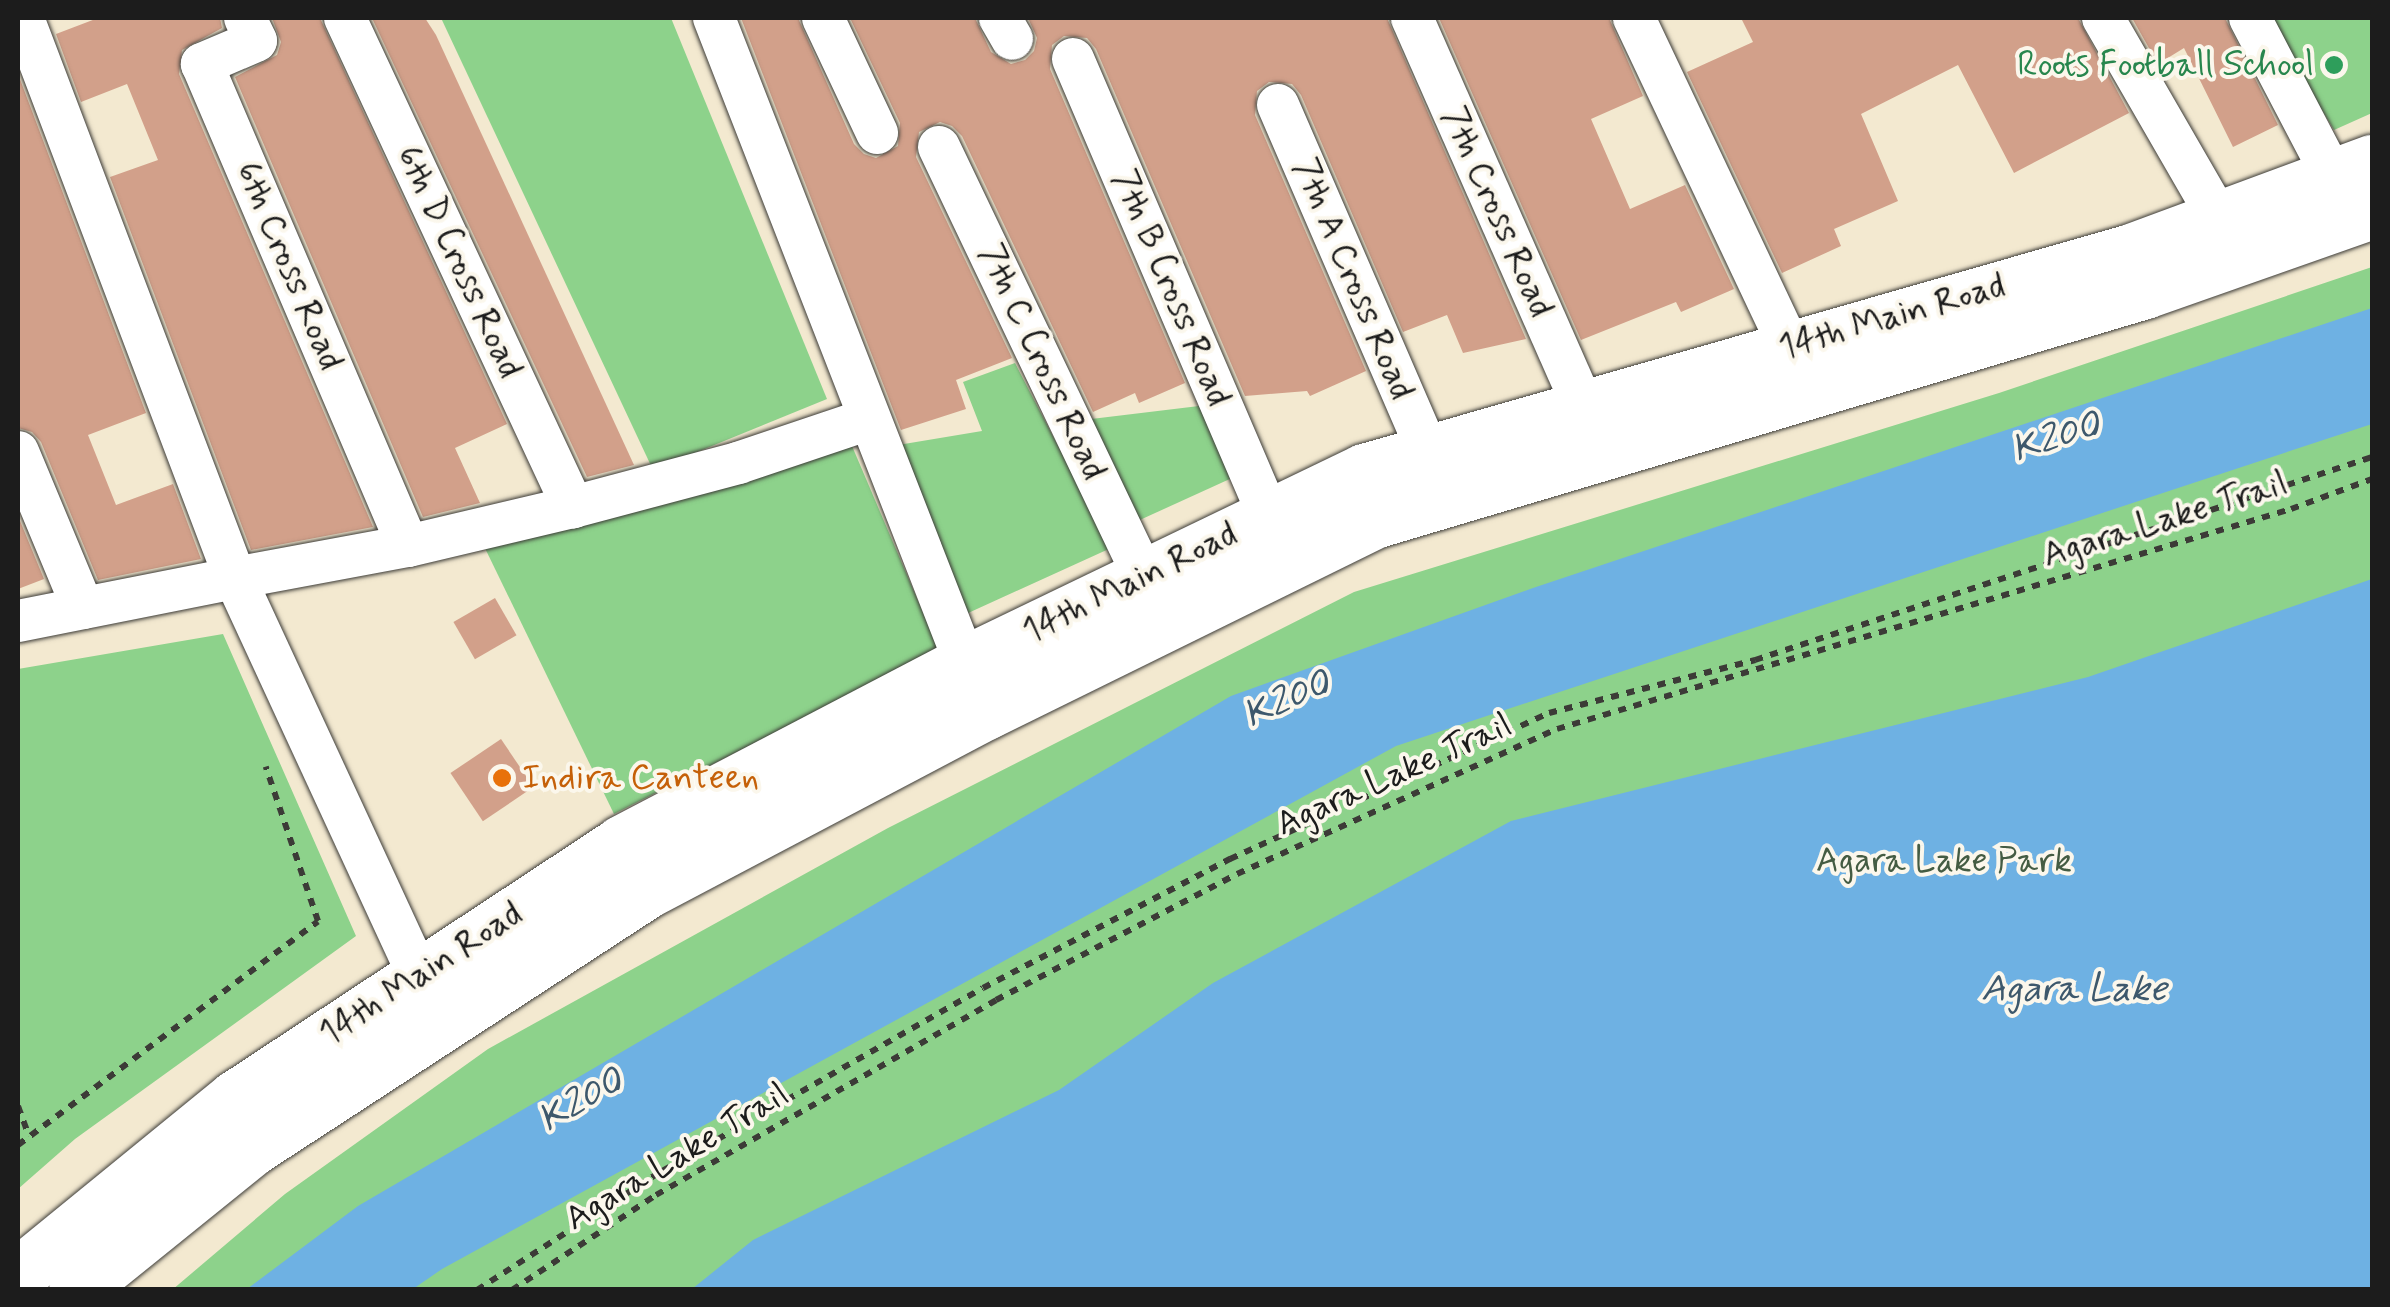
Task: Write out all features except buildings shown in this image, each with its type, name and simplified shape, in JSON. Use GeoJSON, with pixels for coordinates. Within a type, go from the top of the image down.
{"type":"FeatureCollection","features":[{"type":"Feature","properties":{"kind":"main road","name":"14th Main Road"},"geometry":{"type":"LineString","coordinates":[[76,1290],[252,1148],[644,892],[974,688],[1144,577],[1364,470],[2130,251],[2218,219],[2359,184]]}},
{"type":"Feature","properties":{"kind":"main road","name":"14th Main Road"},"geometry":{"type":"LineString","coordinates":[[18,1275],[235,1098],[621,843],[974,688],[1377,520],[2146,291],[2359,184]]}},
{"type":"Feature","properties":{"kind":"street"},"geometry":{"type":"LineString","coordinates":[[23,18],[235,578],[418,974]]}},
{"type":"Feature","properties":{"kind":"street","name":"6th Cross Road"},"geometry":{"type":"LineString","coordinates":[[244,18],[256,41],[202,64],[408,546]]}},
{"type":"Feature","properties":{"kind":"street","name":"6th D Cross Road"},"geometry":{"type":"LineString","coordinates":[[345,18],[574,508]]}},
{"type":"Feature","properties":{"kind":"street"},"geometry":{"type":"LineString","coordinates":[[714,18],[974,688]]}},
{"type":"Feature","properties":{"kind":"street"},"geometry":{"type":"LineString","coordinates":[[822,18],[877,134]]}},
{"type":"Feature","properties":{"kind":"street","name":"7th Cross Road"},"geometry":{"type":"LineString","coordinates":[[1412,18],[1583,406]]}},
{"type":"Feature","properties":{"kind":"street"},"geometry":{"type":"LineString","coordinates":[[1634,18],[1789,346]]}},
{"type":"Feature","properties":{"kind":"street"},"geometry":{"type":"LineString","coordinates":[[2103,18],[2218,219]]}},
{"type":"Feature","properties":{"kind":"street"},"geometry":{"type":"LineString","coordinates":[[2250,18],[2359,184]]}},
{"type":"Feature","properties":{"kind":"street","name":"7th B Cross Road"},"geometry":{"type":"LineString","coordinates":[[1073,59],[1270,516]]}},
{"type":"Feature","properties":{"kind":"street","name":"7th A Cross Road"},"geometry":{"type":"LineString","coordinates":[[1278,105],[1428,452]]}},
{"type":"Feature","properties":{"kind":"street","name":"7th C Cross Road"},"geometry":{"type":"LineString","coordinates":[[940,147],[1144,577]]}},
{"type":"Feature","properties":{"kind":"street"},"geometry":{"type":"LineString","coordinates":[[18,621],[408,546],[574,508],[738,463],[869,419]]}},
{"type":"Feature","properties":{"kind":"street"},"geometry":{"type":"LineString","coordinates":[[18,452],[83,608]]}},
{"type":"Feature","properties":{"kind":"path"},"geometry":{"type":"LineString","coordinates":[[477,1290],[662,1171],[984,988],[1230,859],[1548,713],[1755,660],[2372,458]]}},
{"type":"Feature","properties":{"kind":"path","name":"Agara Lake Trail"},"geometry":{"type":"LineString","coordinates":[[512,1290],[656,1195],[996,1000],[1238,874],[1557,729],[2234,526],[2372,479]]}},
{"type":"Feature","properties":{"kind":"path"},"geometry":{"type":"LineString","coordinates":[[18,1145],[318,922],[266,767]]}},
{"type":"Feature","properties":{"kind":"path"},"geometry":{"type":"LineString","coordinates":[[18,1106],[30,1136]]}},
{"type":"Feature","properties":{"kind":"green space"},"geometry":{"type":"Polygon","coordinates":[[[441,18],[671,18],[827,399],[653,470],[441,18]]]}},
{"type":"Feature","properties":{"kind":"green space","name":"Roots Football School"},"geometry":{"type":"Polygon","coordinates":[[[2266,18],[2372,18],[2372,113],[2334,130],[2266,18]]]}},
{"type":"Feature","properties":{"kind":"green space","name":"Agara Lake Park"},"geometry":{"type":"Polygon","coordinates":[[[2372,267],[2372,1289],[172,1290],[285,1194],[488,1049],[888,828],[1354,592],[1999,393],[2372,267]]]}},
{"type":"Feature","properties":{"kind":"green space"},"geometry":{"type":"Polygon","coordinates":[[[1015,363],[1111,548],[955,619],[898,445],[982,431],[963,382],[1015,363]]]}},
{"type":"Feature","properties":{"kind":"green space"},"geometry":{"type":"Polygon","coordinates":[[[1199,406],[1232,478],[1131,524],[1083,420],[1199,406]]]}},
{"type":"Feature","properties":{"kind":"green space"},"geometry":{"type":"Polygon","coordinates":[[[852,446],[939,650],[614,814],[481,540],[852,446]]]}},
{"type":"Feature","properties":{"kind":"green space"},"geometry":{"type":"Polygon","coordinates":[[[223,634],[356,936],[75,1139],[18,1189],[18,669],[223,634]]]}},
{"type":"Feature","properties":{"kind":"water","name":"K200"},"geometry":{"type":"Polygon","coordinates":[[[2372,308],[2372,424],[1396,746],[442,1269],[413,1289],[247,1289],[358,1206],[1231,696],[1533,588],[2372,308]]]}},
{"type":"Feature","properties":{"kind":"water","name":"Agara Lake"},"geometry":{"type":"Polygon","coordinates":[[[2372,579],[2372,1289],[692,1289],[753,1240],[1059,1090],[1213,983],[1511,821],[2088,677],[2372,579]]]}},
{"type":"Feature","properties":{"kind":"place","name":"Roots Football School"},"geometry":{"type":"Point","coordinates":[2334,65]}},
{"type":"Feature","properties":{"kind":"place","name":"Indira Canteen"},"geometry":{"type":"Point","coordinates":[502,778]}}]}
